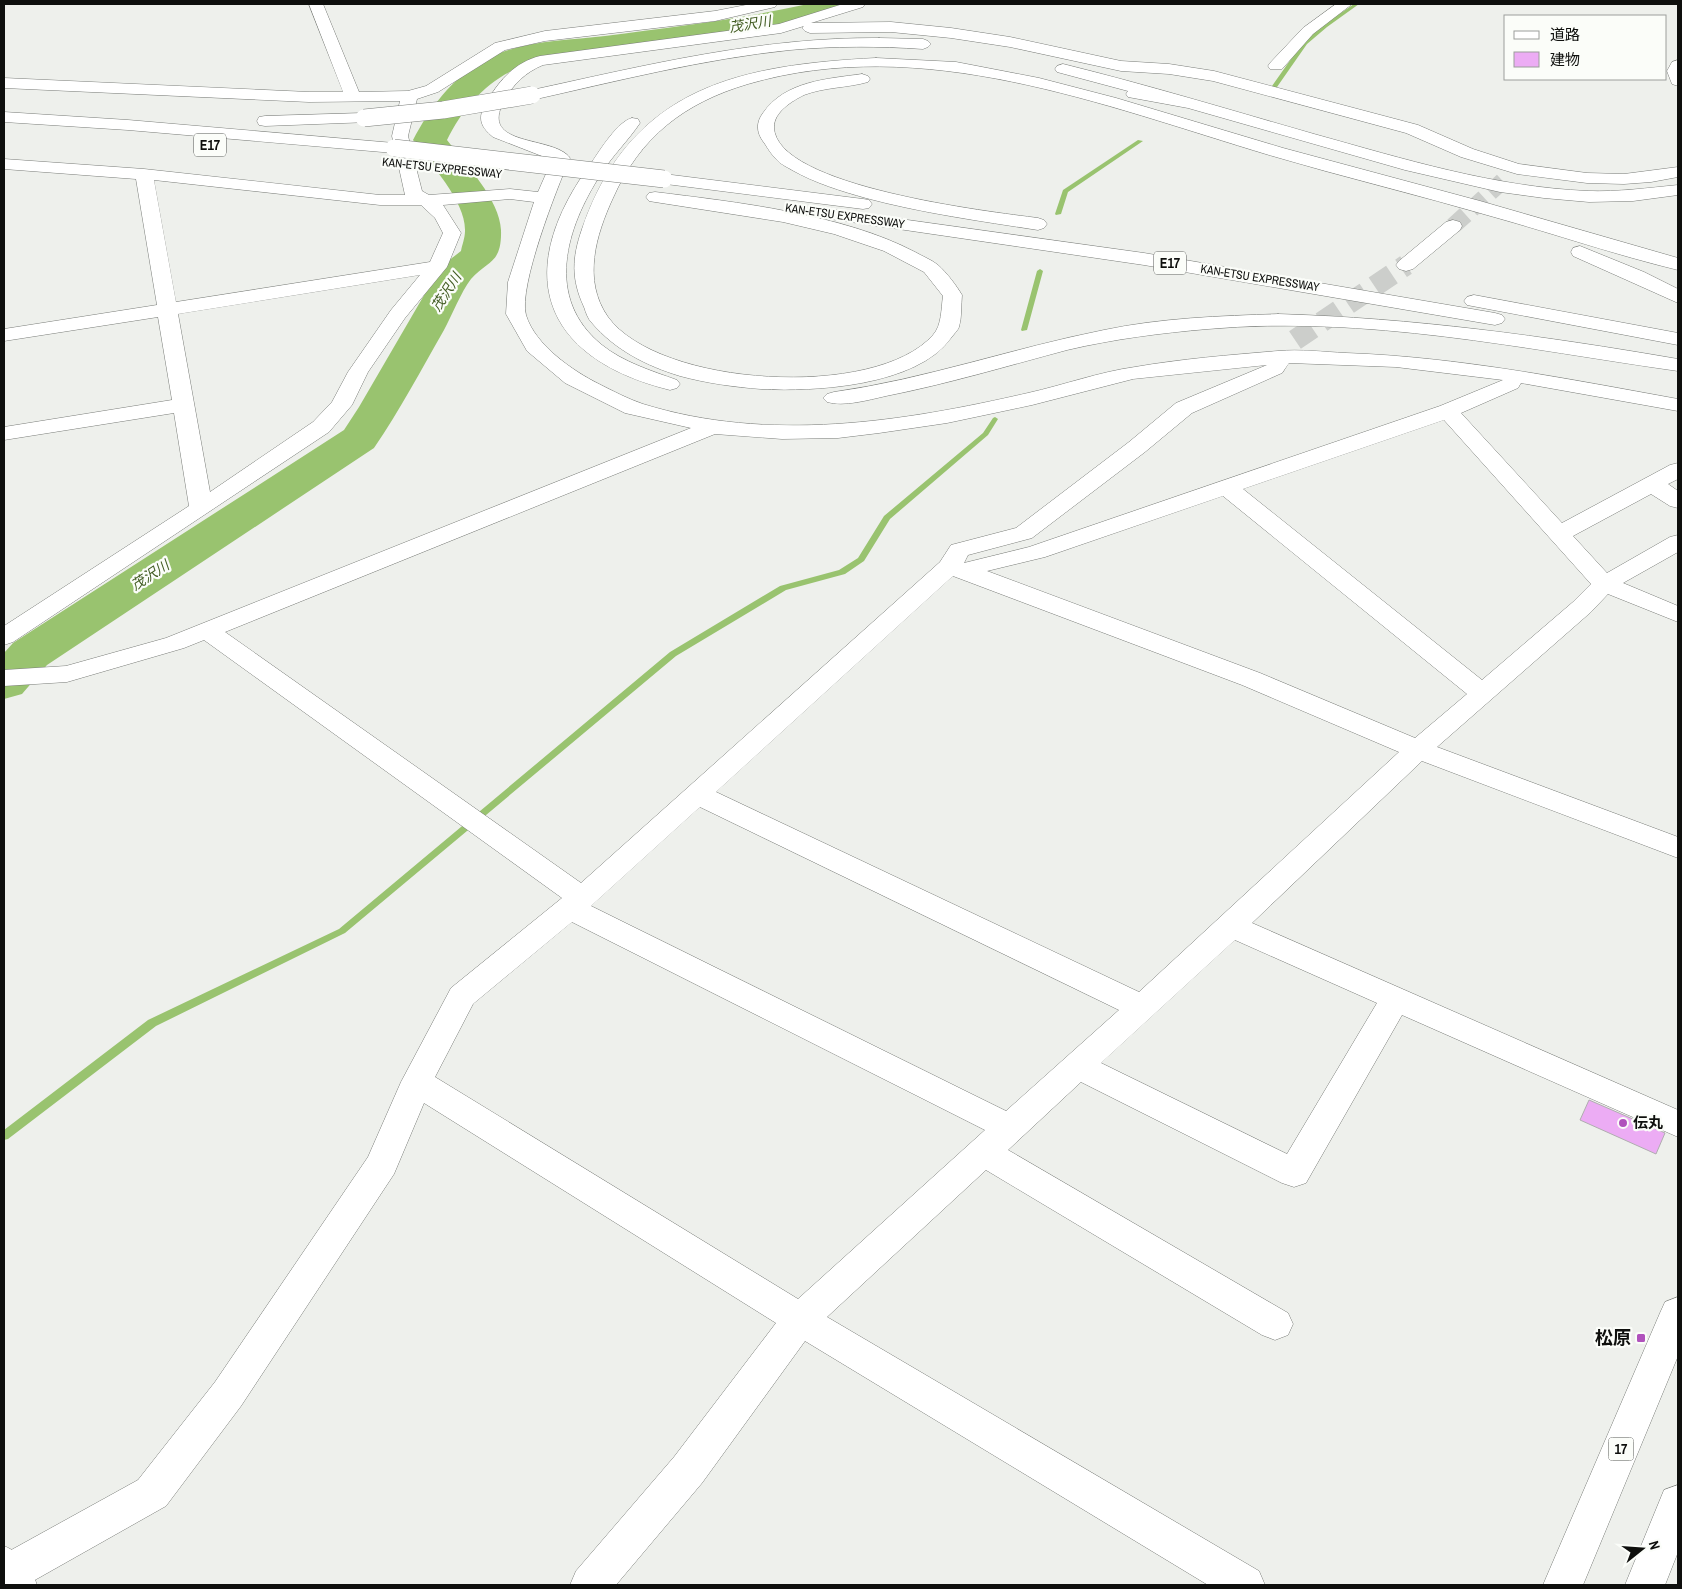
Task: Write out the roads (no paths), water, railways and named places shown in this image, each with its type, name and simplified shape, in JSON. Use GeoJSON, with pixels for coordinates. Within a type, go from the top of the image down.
{"type":"FeatureCollection","features":[{"type":"Feature","properties":{"kind":"main road"},"geometry":{"type":"LineString","coordinates":[[316,4],[352,95]]}},
{"type":"Feature","properties":{"kind":"main road"},"geometry":{"type":"LineString","coordinates":[[4,83],[309,97],[352,95],[409,96],[432,89],[500,46],[649,16],[715,16],[770,4]]}},
{"type":"Feature","properties":{"kind":"main road"},"geometry":{"type":"LineString","coordinates":[[781,28],[858,4]]}},
{"type":"Feature","properties":{"kind":"main road"},"geometry":{"type":"LineString","coordinates":[[1276,66],[1308,32],[1346,4]]}},
{"type":"Feature","properties":{"kind":"main road"},"geometry":{"type":"LineString","coordinates":[[1678,172],[1624,179],[1511,174],[1420,131],[1214,76],[1169,69],[1121,66],[1010,42],[952,33],[891,27],[781,28],[540,61],[527,66],[514,75],[491,108],[489,120],[493,130],[502,136],[546,150],[561,158],[545,198],[518,282],[516,314],[534,346],[572,379],[633,408],[713,427],[782,432],[838,431],[947,417],[1032,399],[1133,373],[1288,348],[1396,361],[1678,406]]}},
{"type":"Feature","properties":{"kind":"main road"},"geometry":{"type":"LineString","coordinates":[[4,110],[45,115],[268,121],[364,118],[452,108],[532,95],[749,50],[826,43],[873,42],[936,45],[1012,56],[1199,106],[1438,174],[1549,194],[1616,196],[1678,190]]}},
{"type":"Feature","properties":{"kind":"main road"},"geometry":{"type":"LineString","coordinates":[[1199,106],[1109,89],[1009,65],[934,55],[868,54],[809,58],[724,75],[695,86],[650,110],[632,123],[588,178],[575,201],[557,250],[555,270],[557,292],[562,310],[574,330],[592,348],[616,363],[646,376],[680,387],[723,396],[764,399],[812,400],[856,396],[905,387],[1091,338],[1187,324],[1251,320],[1355,323],[1443,330],[1518,339],[1678,365]]}},
{"type":"Feature","properties":{"kind":"main road"},"geometry":{"type":"LineString","coordinates":[[4,164],[144,174],[380,200],[433,200],[493,187],[631,194],[659,190],[818,223],[851,233],[905,253],[927,266],[942,278],[953,294],[955,311],[949,328],[934,346],[915,358],[889,369],[850,378],[817,382],[782,383],[714,378],[680,370],[651,359],[628,345],[603,324],[594,313],[586,293],[583,273],[585,250],[600,204],[627,155],[654,126],[694,100],[742,81],[805,68],[862,62],[895,62],[930,63],[1002,72],[1070,89],[1174,122],[1325,166],[1447,198],[1678,264]]}},
{"type":"Feature","properties":{"kind":"main road"},"geometry":{"type":"LineString","coordinates":[[1678,65],[1675,71],[1678,81]]}},
{"type":"Feature","properties":{"kind":"main road"},"geometry":{"type":"LineString","coordinates":[[1054,227],[889,198],[826,180],[801,169],[782,157],[770,144],[766,131],[766,120],[774,108],[788,97],[812,88],[846,81],[902,76],[952,78],[1008,86],[1174,122]]}},
{"type":"Feature","properties":{"kind":"main road"},"geometry":{"type":"LineString","coordinates":[[4,637],[321,427],[341,405],[358,372],[398,314],[437,267],[452,233],[446,218],[433,200],[414,194],[400,136],[409,96]]}},
{"type":"Feature","properties":{"kind":"main road","name":"KAN-ETSU EXPRESSWAY"},"geometry":{"type":"LineString","coordinates":[[4,117],[45,115],[147,126],[392,159],[659,190],[830,214],[1154,260],[1429,306],[1678,354]]}},
{"type":"Feature","properties":{"kind":"main road","name":"KAN-ETSU EXPRESSWAY"},"geometry":{"type":"LineString","coordinates":[[4,131],[392,159]]}},
{"type":"Feature","properties":{"kind":"main road"},"geometry":{"type":"LineString","coordinates":[[228,147],[341,160]]}},
{"type":"Feature","properties":{"kind":"main road"},"geometry":{"type":"LineString","coordinates":[[1356,151],[1404,172],[1453,190],[1678,254]]}},
{"type":"Feature","properties":{"kind":"main road"},"geometry":{"type":"LineString","coordinates":[[392,159],[426,170]]}},
{"type":"Feature","properties":{"kind":"main road"},"geometry":{"type":"LineString","coordinates":[[1325,166],[1588,255],[1637,276],[1678,297]]}},
{"type":"Feature","properties":{"kind":"main road"},"geometry":{"type":"LineString","coordinates":[[144,174],[201,508]]}},
{"type":"Feature","properties":{"kind":"main road"},"geometry":{"type":"LineString","coordinates":[[493,187],[510,194],[545,198]]}},
{"type":"Feature","properties":{"kind":"main road","name":"KAN-ETSU EXPRESSWAY"},"geometry":{"type":"LineString","coordinates":[[659,190],[958,217],[1321,273],[1678,339]]}},
{"type":"Feature","properties":{"kind":"main road"},"geometry":{"type":"LineString","coordinates":[[1406,265],[1453,226]]}},
{"type":"Feature","properties":{"kind":"main road"},"geometry":{"type":"LineString","coordinates":[[1284,266],[1321,273]]}},
{"type":"Feature","properties":{"kind":"main road"},"geometry":{"type":"LineString","coordinates":[[4,335],[167,311],[437,267]]}},
{"type":"Feature","properties":{"kind":"main road"},"geometry":{"type":"LineString","coordinates":[[956,568],[959,550],[1024,533],[1137,448],[1184,408],[1275,370],[1288,348]]}},
{"type":"Feature","properties":{"kind":"main road"},"geometry":{"type":"LineString","coordinates":[[10,1574],[152,1493],[228,1394],[382,1164],[417,1082],[462,996],[576,903],[697,794],[956,568],[1037,552],[1448,411],[1505,378],[1678,420]]}},
{"type":"Feature","properties":{"kind":"main road"},"geometry":{"type":"LineString","coordinates":[[4,434],[183,405]]}},
{"type":"Feature","properties":{"kind":"main road"},"geometry":{"type":"LineString","coordinates":[[1448,411],[1604,584],[1678,615]]}},
{"type":"Feature","properties":{"kind":"main road"},"geometry":{"type":"LineString","coordinates":[[4,678],[67,674],[175,643],[713,427]]}},
{"type":"Feature","properties":{"kind":"main road"},"geometry":{"type":"LineString","coordinates":[[1559,534],[1678,470]]}},
{"type":"Feature","properties":{"kind":"main road"},"geometry":{"type":"LineString","coordinates":[[1652,484],[1678,500]]}},
{"type":"Feature","properties":{"kind":"main road"},"geometry":{"type":"LineString","coordinates":[[1226,487],[1483,694]]}},
{"type":"Feature","properties":{"kind":"main road"},"geometry":{"type":"LineString","coordinates":[[590,1585],[688,1470],[800,1320],[1231,926],[1418,750],[1582,607],[1604,584],[1678,542]]}},
{"type":"Feature","properties":{"kind":"main road"},"geometry":{"type":"LineString","coordinates":[[956,568],[1251,679],[1418,750],[1678,848]]}},
{"type":"Feature","properties":{"kind":"main road"},"geometry":{"type":"LineString","coordinates":[[206,630],[576,903],[1010,1128]]}},
{"type":"Feature","properties":{"kind":"main road"},"geometry":{"type":"LineString","coordinates":[[697,794],[1142,1007]]}},
{"type":"Feature","properties":{"kind":"main road"},"geometry":{"type":"LineString","coordinates":[[1231,926],[1678,1124]]}},
{"type":"Feature","properties":{"kind":"main road"},"geometry":{"type":"LineString","coordinates":[[1078,1066],[1294,1173],[1395,999]]}},
{"type":"Feature","properties":{"kind":"main road"},"geometry":{"type":"LineString","coordinates":[[417,1082],[800,1320],[1245,1585]]}},
{"type":"Feature","properties":{"kind":"main road"},"geometry":{"type":"LineString","coordinates":[[984,1152],[1275,1324]]}},
{"type":"Feature","properties":{"kind":"main road","name":"17"},"geometry":{"type":"LineString","coordinates":[[1564,1585],[1678,1313]]}},
{"type":"Feature","properties":{"kind":"main road"},"geometry":{"type":"LineString","coordinates":[[1645,1585],[1678,1503]]}},
{"type":"Feature","properties":{"kind":"waterway","name":"茂沢川"},"geometry":{"type":"LineString","coordinates":[[4,683],[30,654],[359,439],[380,407],[456,273],[479,255],[483,231],[482,221],[477,209],[463,184],[430,140],[452,103],[483,75],[508,61],[533,53],[724,29],[812,12],[841,4]]}},
{"type":"Feature","properties":{"kind":"waterway"},"geometry":{"type":"LineString","coordinates":[[1275,86],[1305,43],[1325,26],[1357,4]]}},
{"type":"Feature","properties":{"kind":"waterway"},"geometry":{"type":"LineString","coordinates":[[1058,214],[1065,191],[1140,141]]}},
{"type":"Feature","properties":{"kind":"waterway"},"geometry":{"type":"LineString","coordinates":[[1024,330],[1040,271]]}},
{"type":"Feature","properties":{"kind":"waterway"},"geometry":{"type":"LineString","coordinates":[[4,1136],[152,1023],[342,931],[673,654],[783,588],[842,572],[861,559],[887,518],[986,434],[995,419]]}},
{"type":"Feature","properties":{"kind":"tunnel"},"geometry":{"type":"LineString","coordinates":[[1453,226],[1506,178]]}},
{"type":"Feature","properties":{"kind":"tunnel"},"geometry":{"type":"LineString","coordinates":[[1295,340],[1406,265]]}},
{"type":"Feature","properties":{"kind":"place","name":"伝丸"},"geometry":{"type":"Point","coordinates":[1623,1123]}},
{"type":"Feature","properties":{"kind":"place","name":"松原"},"geometry":{"type":"Point","coordinates":[1641,1338]}}]}
